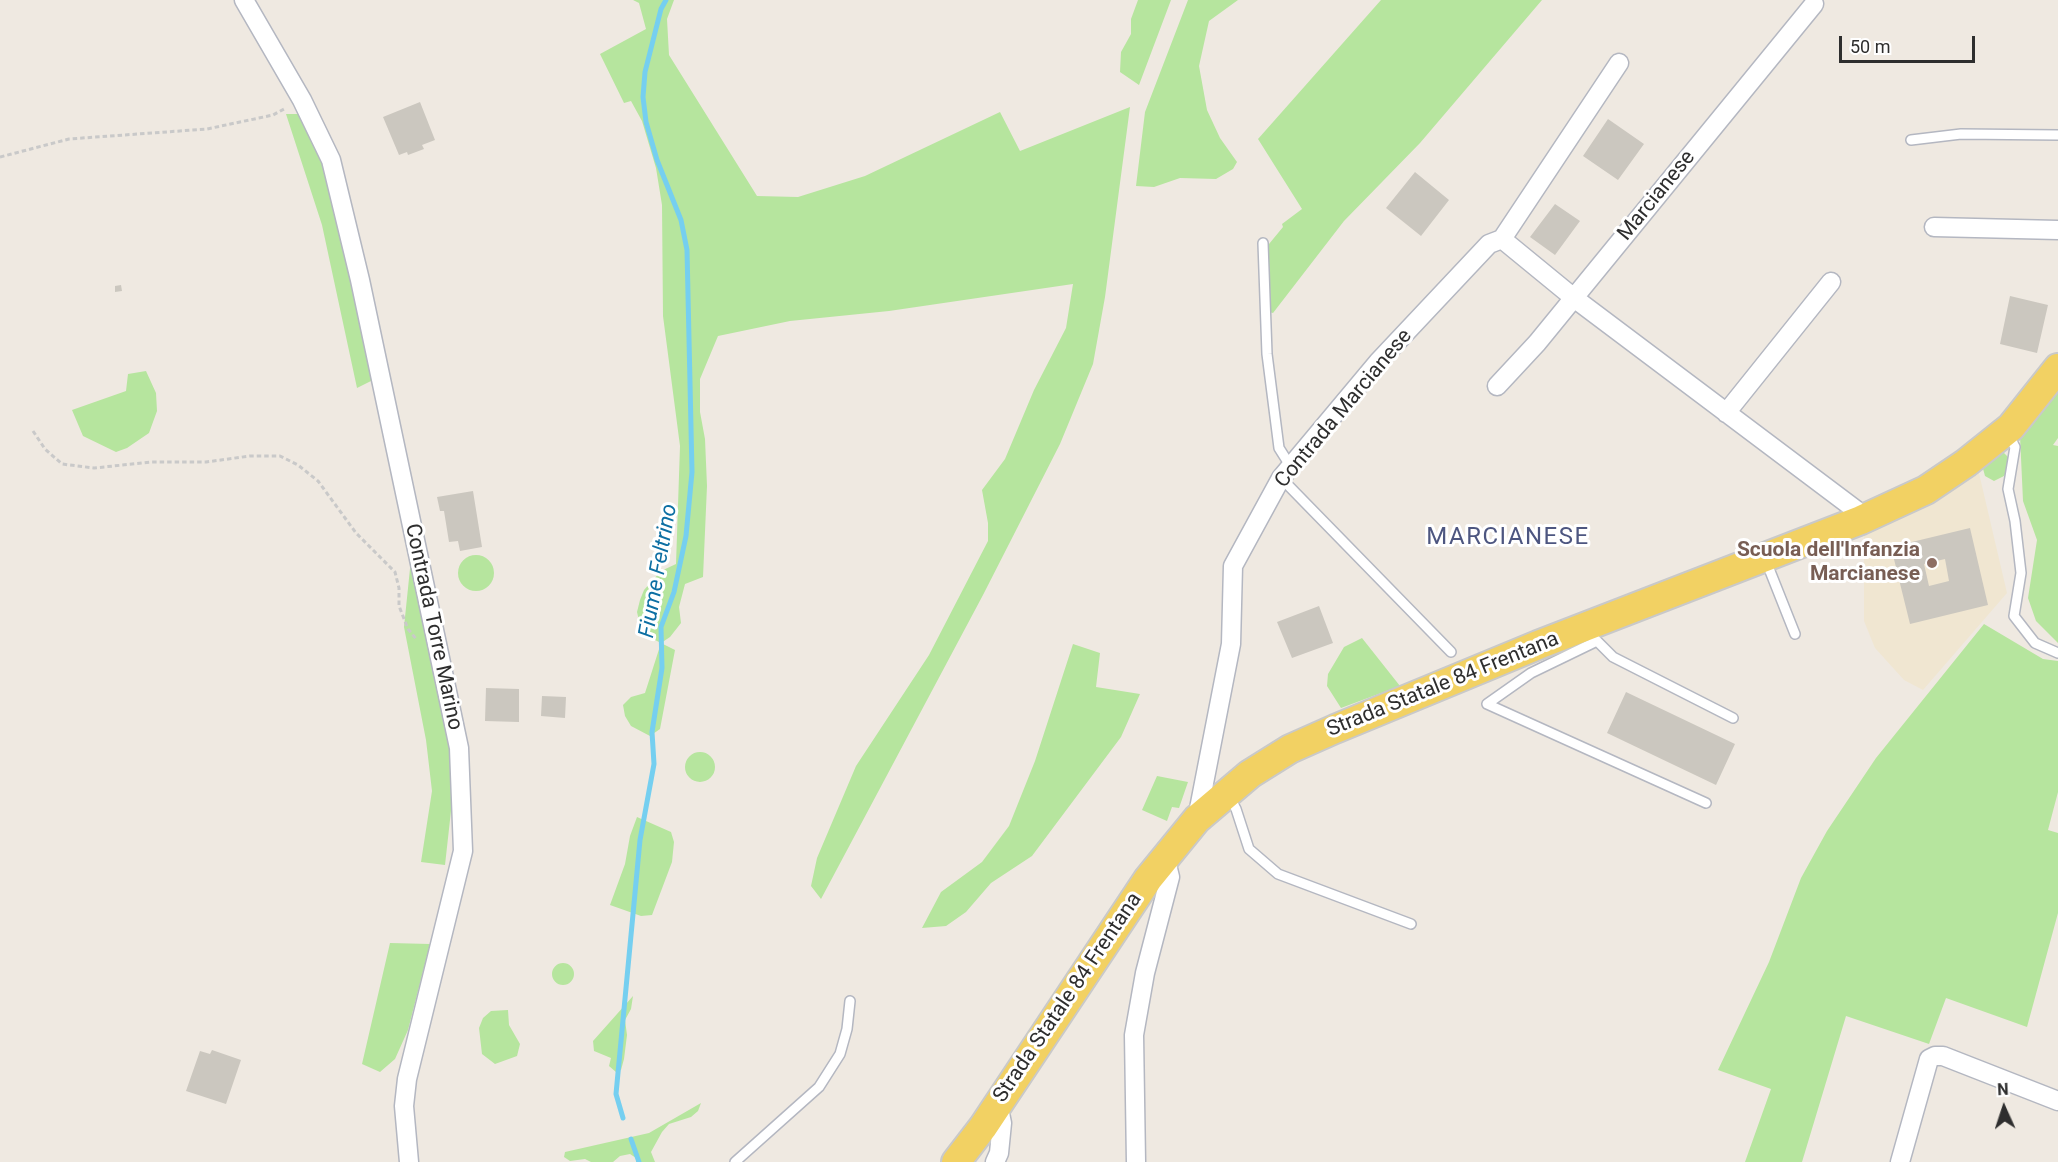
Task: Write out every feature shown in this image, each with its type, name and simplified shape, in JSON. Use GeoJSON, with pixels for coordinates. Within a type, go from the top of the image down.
{"type":"FeatureCollection","features":[{"type":"Feature","properties":{"kind":"main road","name":"Strada Statale 84 Frentana"},"geometry":{"type":"LineString","coordinates":[[956,1162],[998,1104],[1148,879],[1197,819],[1227,792],[1290,749],[1591,634],[1765,558],[1861,520],[1926,489],[1966,463],[2006,431],[2058,368]]}},
{"type":"Feature","properties":{"kind":"street","name":"Contrada Torre Marino"},"geometry":{"type":"LineString","coordinates":[[244,0],[302,100],[331,160],[360,280],[459,748],[463,851],[418,1025],[404,1106],[409,1162]]}},
{"type":"Feature","properties":{"kind":"street","name":"Marcianese"},"geometry":{"type":"LineString","coordinates":[[1497,386],[1574,298],[1814,4]]}},
{"type":"Feature","properties":{"kind":"street","name":"Contrada Marcianese"},"geometry":{"type":"LineString","coordinates":[[1197,819],[1231,644],[1233,566],[1286,473],[1378,362],[1489,244],[1502,238],[1619,63]]}},
{"type":"Feature","properties":{"kind":"street"},"geometry":{"type":"LineString","coordinates":[[1934,227],[2058,230]]}},
{"type":"Feature","properties":{"kind":"street"},"geometry":{"type":"LineString","coordinates":[[1502,238],[1574,298],[1857,510],[1861,520]]}},
{"type":"Feature","properties":{"kind":"street"},"geometry":{"type":"LineString","coordinates":[[1726,413],[1831,282]]}},
{"type":"Feature","properties":{"kind":"street"},"geometry":{"type":"LineString","coordinates":[[1136,1162],[1134,1035],[1145,973],[1170,877],[1165,857]]}},
{"type":"Feature","properties":{"kind":"street"},"geometry":{"type":"LineString","coordinates":[[1900,1162],[1929,1059],[1935,1056],[1943,1056],[2058,1101]]}},
{"type":"Feature","properties":{"kind":"street"},"geometry":{"type":"LineString","coordinates":[[995,1162],[999,1153],[1002,1123],[998,1104]]}},
{"type":"Feature","properties":{"kind":"lane"},"geometry":{"type":"LineString","coordinates":[[1911,140],[1961,134],[2058,135]]}},
{"type":"Feature","properties":{"kind":"lane"},"geometry":{"type":"LineString","coordinates":[[1263,243],[1266,354],[1279,448],[1286,473],[1450,652]]}},
{"type":"Feature","properties":{"kind":"lane"},"geometry":{"type":"LineString","coordinates":[[2006,431],[2015,447],[2008,489],[2015,521],[2021,573],[2014,616],[2035,643],[2058,654]]}},
{"type":"Feature","properties":{"kind":"lane"},"geometry":{"type":"LineString","coordinates":[[1765,558],[1796,634]]}},
{"type":"Feature","properties":{"kind":"lane"},"geometry":{"type":"LineString","coordinates":[[1706,803],[1487,704],[1591,634],[1613,657],[1733,718]]}},
{"type":"Feature","properties":{"kind":"lane"},"geometry":{"type":"LineString","coordinates":[[1227,792],[1236,808],[1248,849],[1278,874],[1412,924]]}},
{"type":"Feature","properties":{"kind":"lane"},"geometry":{"type":"LineString","coordinates":[[735,1162],[819,1087],[840,1054],[847,1029],[850,1001]]}},
{"type":"Feature","properties":{"kind":"path"},"geometry":{"type":"LineString","coordinates":[[0,157],[69,139],[207,129],[273,115],[302,100]]}},
{"type":"Feature","properties":{"kind":"path"},"geometry":{"type":"LineString","coordinates":[[33,431],[45,449],[62,464],[94,468],[152,462],[206,462],[250,456],[280,456],[298,465],[318,481],[356,533],[395,572],[399,588],[399,606],[408,629],[443,671]]}},
{"type":"Feature","properties":{"kind":"shaded area","name":"Scuola dell'Infanzia Marcianese"},"geometry":{"type":"Polygon","coordinates":[[[1978,469],[2007,593],[1923,690],[1904,680],[1875,648],[1864,621],[1864,533],[1978,469]]]}},
{"type":"Feature","properties":{"kind":"green space"},"geometry":{"type":"Polygon","coordinates":[[[633,0],[674,0],[667,19],[669,55],[757,196],[798,197],[865,176],[1000,112],[1020,151],[1130,107],[1105,297],[1093,364],[1060,444],[983,595],[821,899],[811,886],[817,858],[856,766],[929,655],[988,541],[988,523],[982,490],[1005,459],[1034,390],[1066,328],[1073,284],[889,311],[790,321],[718,336],[700,379],[700,412],[705,439],[707,486],[703,577],[685,584],[679,607],[681,623],[670,637],[661,643],[647,636],[640,625],[637,612],[644,590],[661,571],[676,564],[680,446],[663,316],[662,205],[656,168],[642,121],[631,101],[624,103],[600,54],[646,29],[639,3],[633,0]]]}},
{"type":"Feature","properties":{"kind":"green space"},"geometry":{"type":"Polygon","coordinates":[[[1138,0],[1171,0],[1139,85],[1120,72],[1121,52],[1131,34],[1131,19],[1138,0]]]}},
{"type":"Feature","properties":{"kind":"green space"},"geometry":{"type":"Polygon","coordinates":[[[1188,0],[1238,0],[1209,21],[1199,66],[1207,110],[1220,138],[1237,162],[1233,169],[1216,179],[1180,178],[1154,187],[1136,186],[1145,112],[1188,0]]]}},
{"type":"Feature","properties":{"kind":"green space"},"geometry":{"type":"Polygon","coordinates":[[[1381,0],[1542,0],[1420,143],[1344,221],[1273,313],[1269,312],[1266,279],[1269,244],[1283,227],[1282,224],[1302,209],[1258,139],[1381,0]]]}},
{"type":"Feature","properties":{"kind":"green space"},"geometry":{"type":"Polygon","coordinates":[[[286,114],[299,114],[325,166],[375,379],[357,388],[322,225],[286,114]]]}},
{"type":"Feature","properties":{"kind":"green space"},"geometry":{"type":"Polygon","coordinates":[[[146,371],[156,393],[157,411],[149,433],[127,448],[116,452],[83,436],[72,410],[126,391],[128,374],[146,371]]]}},
{"type":"Feature","properties":{"kind":"green space"},"geometry":{"type":"Polygon","coordinates":[[[2058,392],[2058,438],[2053,445],[2058,446],[2058,643],[2036,621],[2028,598],[2037,540],[2023,501],[2020,436],[2058,392]]]}},
{"type":"Feature","properties":{"kind":"green space"},"geometry":{"type":"Polygon","coordinates":[[[2004,453],[2008,457],[2008,470],[2004,476],[1994,481],[1985,476],[1982,465],[1995,454],[2004,453]]]}},
{"type":"Feature","properties":{"kind":"green space"},"geometry":{"type":"Polygon","coordinates":[[[476,555],[489,560],[494,573],[489,586],[476,591],[463,586],[458,573],[463,560],[476,555]]]}},
{"type":"Feature","properties":{"kind":"green space"},"geometry":{"type":"Polygon","coordinates":[[[411,559],[446,716],[451,761],[451,811],[445,865],[421,862],[432,791],[426,740],[404,627],[411,559]]]}},
{"type":"Feature","properties":{"kind":"green space"},"geometry":{"type":"Polygon","coordinates":[[[1984,624],[2043,659],[2058,661],[2058,792],[2048,830],[2058,833],[2058,913],[2027,1027],[1946,998],[1929,1044],[1846,1016],[1802,1162],[1745,1162],[1771,1089],[1718,1070],[1769,962],[1801,878],[1827,831],[1876,758],[1984,624]]]}},
{"type":"Feature","properties":{"kind":"green space"},"geometry":{"type":"Polygon","coordinates":[[[1362,638],[1400,686],[1341,708],[1327,686],[1328,674],[1344,647],[1362,638]]]}},
{"type":"Feature","properties":{"kind":"green space"},"geometry":{"type":"Polygon","coordinates":[[[661,643],[675,650],[660,729],[650,736],[631,726],[625,716],[623,705],[631,697],[645,693],[661,643]]]}},
{"type":"Feature","properties":{"kind":"green space"},"geometry":{"type":"Polygon","coordinates":[[[1073,644],[1100,653],[1096,687],[1140,694],[1121,737],[1032,856],[991,883],[966,912],[946,926],[922,928],[941,892],[982,862],[1009,826],[1035,761],[1073,644]]]}},
{"type":"Feature","properties":{"kind":"green space"},"geometry":{"type":"Polygon","coordinates":[[[700,752],[711,756],[715,767],[711,778],[700,782],[689,778],[685,767],[689,756],[700,752]]]}},
{"type":"Feature","properties":{"kind":"green space"},"geometry":{"type":"Polygon","coordinates":[[[1157,776],[1188,782],[1179,808],[1172,807],[1167,821],[1142,810],[1157,776]]]}},
{"type":"Feature","properties":{"kind":"green space"},"geometry":{"type":"Polygon","coordinates":[[[637,817],[671,832],[674,842],[672,862],[652,915],[641,916],[610,905],[625,864],[630,836],[637,817]]]}},
{"type":"Feature","properties":{"kind":"green space"},"geometry":{"type":"Polygon","coordinates":[[[390,943],[430,944],[408,1030],[395,1059],[380,1072],[362,1064],[390,943]]]}},
{"type":"Feature","properties":{"kind":"green space"},"geometry":{"type":"Polygon","coordinates":[[[563,963],[571,966],[574,974],[571,982],[563,985],[555,982],[552,974],[555,966],[563,963]]]}},
{"type":"Feature","properties":{"kind":"green space"},"geometry":{"type":"Polygon","coordinates":[[[633,996],[631,1009],[625,1020],[627,1035],[624,1059],[621,1070],[616,1072],[609,1066],[611,1058],[594,1051],[593,1041],[633,996]]]}},
{"type":"Feature","properties":{"kind":"green space"},"geometry":{"type":"Polygon","coordinates":[[[508,1010],[509,1025],[520,1044],[517,1056],[495,1064],[482,1054],[479,1028],[483,1018],[491,1011],[508,1010]]]}},
{"type":"Feature","properties":{"kind":"green space"},"geometry":{"type":"Polygon","coordinates":[[[701,1103],[698,1111],[691,1117],[669,1124],[662,1132],[651,1152],[655,1162],[636,1162],[636,1158],[630,1154],[620,1156],[613,1162],[591,1162],[585,1159],[570,1161],[564,1157],[565,1152],[649,1133],[701,1103]]]}},
{"type":"Feature","properties":{"kind":"building"},"geometry":{"type":"Polygon","coordinates":[[[420,102],[435,140],[422,145],[424,149],[408,155],[407,152],[399,155],[383,117],[420,102]]]}},
{"type":"Feature","properties":{"kind":"building"},"geometry":{"type":"Polygon","coordinates":[[[1608,119],[1644,144],[1618,180],[1583,156],[1608,119]]]}},
{"type":"Feature","properties":{"kind":"building"},"geometry":{"type":"Polygon","coordinates":[[[1415,172],[1449,200],[1421,236],[1386,208],[1415,172]]]}},
{"type":"Feature","properties":{"kind":"building"},"geometry":{"type":"Polygon","coordinates":[[[1555,204],[1580,221],[1555,255],[1530,237],[1555,204]]]}},
{"type":"Feature","properties":{"kind":"building"},"geometry":{"type":"Polygon","coordinates":[[[121,285],[122,291],[115,292],[115,286],[121,285]]]}},
{"type":"Feature","properties":{"kind":"building"},"geometry":{"type":"Polygon","coordinates":[[[2010,296],[2048,305],[2037,353],[2000,344],[2010,296]]]}},
{"type":"Feature","properties":{"kind":"building"},"geometry":{"type":"Polygon","coordinates":[[[473,491],[482,547],[460,551],[458,541],[449,542],[444,511],[440,511],[437,497],[473,491]]]}},
{"type":"Feature","properties":{"kind":"building"},"geometry":{"type":"Polygon","coordinates":[[[1970,528],[1988,605],[1910,624],[1891,547],[1970,528]],[[1945,559],[1924,564],[1929,586],[1949,581],[1945,559]]]}},
{"type":"Feature","properties":{"kind":"building"},"geometry":{"type":"Polygon","coordinates":[[[1319,606],[1333,643],[1292,658],[1277,622],[1319,606]]]}},
{"type":"Feature","properties":{"kind":"building"},"geometry":{"type":"Polygon","coordinates":[[[486,688],[519,689],[519,722],[485,721],[486,688]]]}},
{"type":"Feature","properties":{"kind":"building"},"geometry":{"type":"Polygon","coordinates":[[[1626,692],[1735,744],[1716,785],[1607,733],[1626,692]]]}},
{"type":"Feature","properties":{"kind":"building"},"geometry":{"type":"Polygon","coordinates":[[[542,696],[566,697],[565,718],[541,716],[542,696]]]}},
{"type":"Feature","properties":{"kind":"building"},"geometry":{"type":"Polygon","coordinates":[[[212,1050],[241,1060],[226,1104],[186,1091],[200,1051],[210,1054],[212,1050]]]}},
{"type":"Feature","properties":{"kind":"waterway","name":"Fiume Feltrino"},"geometry":{"type":"LineString","coordinates":[[623,1118],[616,1094],[640,840],[654,764],[652,732],[662,668],[661,627],[674,592],[686,536],[692,472],[687,250],[681,220],[657,160],[646,122],[643,97],[645,72],[661,9],[666,0]]}},
{"type":"Feature","properties":{"kind":"waterway","name":"Fiume Feltrino"},"geometry":{"type":"LineString","coordinates":[[631,1139],[639,1162]]}},
{"type":"Feature","properties":{"kind":"place","name":"Scuola dell'Infanzia Marcianese"},"geometry":{"type":"Point","coordinates":[1932,563]}},
{"type":"Feature","properties":{"kind":"district","name":"MARCIANESE"},"geometry":{"type":"Point","coordinates":[1508,538]}}]}
